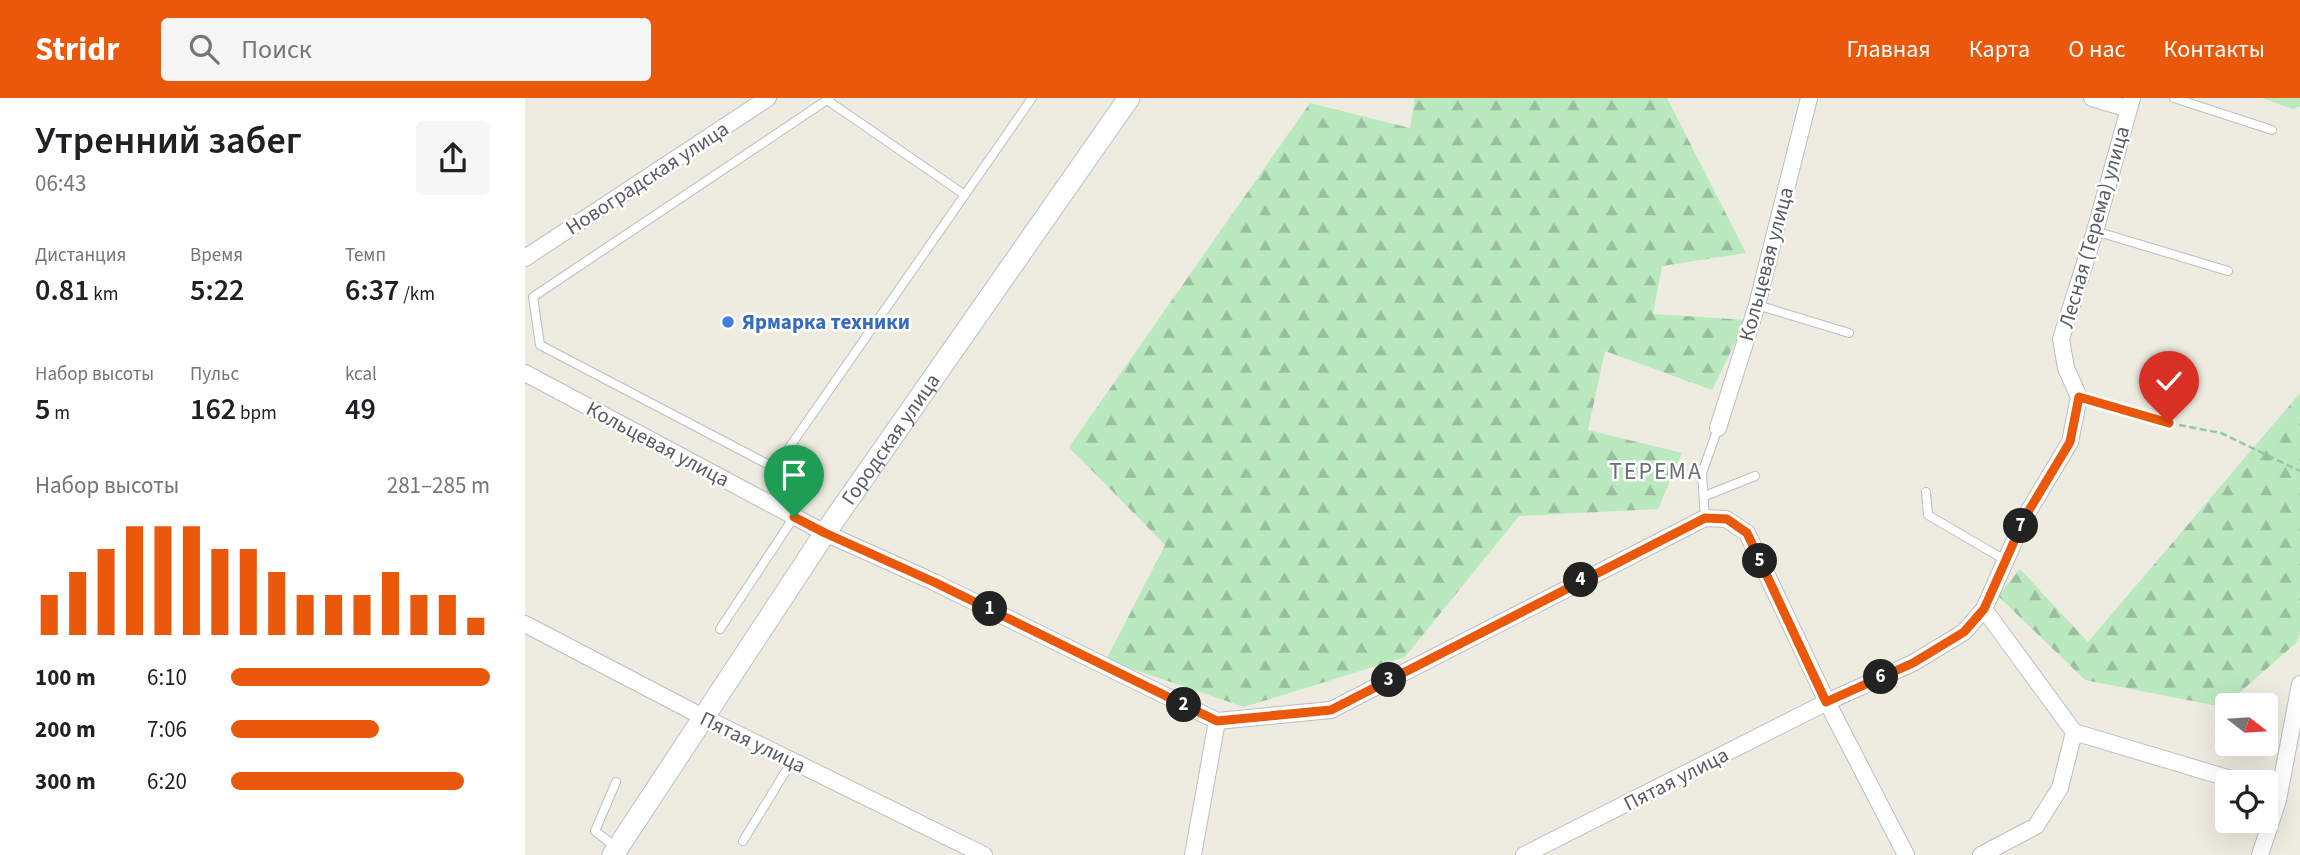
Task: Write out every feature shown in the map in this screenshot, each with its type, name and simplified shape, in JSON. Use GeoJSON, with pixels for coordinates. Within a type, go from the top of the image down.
{"type":"FeatureCollection","features":[{"type":"Feature","properties":{"kind":"street","name":"Новоградская улица"},"geometry":{"type":"LineString","coordinates":[[525,258],[768,98]]}},
{"type":"Feature","properties":{"kind":"street","name":"Городская улица"},"geometry":{"type":"LineString","coordinates":[[615,852],[825,533],[1129,98]]}},
{"type":"Feature","properties":{"kind":"street","name":"Кольцевая улица"},"geometry":{"type":"LineString","coordinates":[[1718,428],[1758,305],[1809,98]]}},
{"type":"Feature","properties":{"kind":"street"},"geometry":{"type":"LineString","coordinates":[[2092,98],[2131,103]]}},
{"type":"Feature","properties":{"kind":"street","name":"Лесная (Терема) улица"},"geometry":{"type":"LineString","coordinates":[[2079,397],[2066,368],[2061,339],[2131,103]]}},
{"type":"Feature","properties":{"kind":"street","name":"Кольцевая улица"},"geometry":{"type":"LineString","coordinates":[[525,373],[825,533],[934,582],[1217,721]]}},
{"type":"Feature","properties":{"kind":"street"},"geometry":{"type":"LineString","coordinates":[[1826,702],[1913,663],[1964,632],[1984,609],[2025,517],[2070,442],[2079,397]]}},
{"type":"Feature","properties":{"kind":"street"},"geometry":{"type":"LineString","coordinates":[[1193,855],[1217,721],[1331,710],[1705,518],[1727,519],[1747,533],[1826,702],[1906,855]]}},
{"type":"Feature","properties":{"kind":"street"},"geometry":{"type":"LineString","coordinates":[[1984,609],[2074,732],[2215,774]]}},
{"type":"Feature","properties":{"kind":"street","name":"Пятая улица"},"geometry":{"type":"LineString","coordinates":[[525,624],[703,717],[984,855]]}},
{"type":"Feature","properties":{"kind":"street"},"geometry":{"type":"LineString","coordinates":[[2278,773],[2300,684]]}},
{"type":"Feature","properties":{"kind":"street","name":"Пятая улица"},"geometry":{"type":"LineString","coordinates":[[1524,855],[1826,702]]}},
{"type":"Feature","properties":{"kind":"street"},"geometry":{"type":"LineString","coordinates":[[1981,855],[2036,826],[2060,788],[2074,732]]}},
{"type":"Feature","properties":{"kind":"street"},"geometry":{"type":"LineString","coordinates":[[2260,855],[2265,833]]}},
{"type":"Feature","properties":{"kind":"lane"},"geometry":{"type":"LineString","coordinates":[[965,195],[828,99],[533,297],[540,345],[775,468],[965,195],[1032,98]]}},
{"type":"Feature","properties":{"kind":"lane"},"geometry":{"type":"LineString","coordinates":[[2174,98],[2272,130]]}},
{"type":"Feature","properties":{"kind":"lane"},"geometry":{"type":"LineString","coordinates":[[2095,231],[2228,271]]}},
{"type":"Feature","properties":{"kind":"lane"},"geometry":{"type":"LineString","coordinates":[[1758,305],[1849,333]]}},
{"type":"Feature","properties":{"kind":"lane"},"geometry":{"type":"LineString","coordinates":[[2079,397],[2169,423]]}},
{"type":"Feature","properties":{"kind":"lane"},"geometry":{"type":"LineString","coordinates":[[1705,518],[1702,473],[1718,428]]}},
{"type":"Feature","properties":{"kind":"lane"},"geometry":{"type":"LineString","coordinates":[[1705,496],[1755,476]]}},
{"type":"Feature","properties":{"kind":"lane"},"geometry":{"type":"LineString","coordinates":[[1926,492],[1928,515],[2005,560]]}},
{"type":"Feature","properties":{"kind":"lane"},"geometry":{"type":"LineString","coordinates":[[720,629],[794,517]]}},
{"type":"Feature","properties":{"kind":"lane"},"geometry":{"type":"LineString","coordinates":[[743,841],[792,761]]}},
{"type":"Feature","properties":{"kind":"lane"},"geometry":{"type":"LineString","coordinates":[[615,852],[595,831],[616,782]]}},
{"type":"Feature","properties":{"kind":"path"},"geometry":{"type":"LineString","coordinates":[[2169,423],[2221,433],[2300,471]]}},
{"type":"Feature","properties":{"kind":"green space"},"geometry":{"type":"Polygon","coordinates":[[[1415,98],[1667,98],[1746,253],[1662,266],[1653,314],[1746,320],[1712,390],[1605,351],[1588,430],[1682,453],[1658,509],[1519,516],[1405,657],[1244,707],[1106,660],[1165,545],[1069,447],[1310,103],[1410,128],[1415,98]]]}},
{"type":"Feature","properties":{"kind":"green space"},"geometry":{"type":"Polygon","coordinates":[[[2262,98],[2300,98],[2300,106],[2293,109],[2262,98]]]}},
{"type":"Feature","properties":{"kind":"green space"},"geometry":{"type":"Polygon","coordinates":[[[2300,393],[2300,632],[2297,642],[2239,693],[2215,693],[2215,705],[2085,680],[1998,596],[2020,569],[2088,642],[2300,393]]]}},
{"type":"Feature","properties":{"kind":"place","name":"Ярмарка техники"},"geometry":{"type":"Point","coordinates":[728,322]}},
{"type":"Feature","properties":{"kind":"district","name":"ТЕРЕМА"},"geometry":{"type":"Point","coordinates":[1656,471]}},
{"type":"Feature","properties":{"kind":"route"},"geometry":{"type":"LineString","coordinates":[[794,517],[934,582],[1217,721],[1331,710],[1705,518],[1727,519],[1747,533],[1826,702],[1913,663],[1964,632],[1984,609],[2025,517],[2070,442],[2079,397],[2169,423]]}}]}
